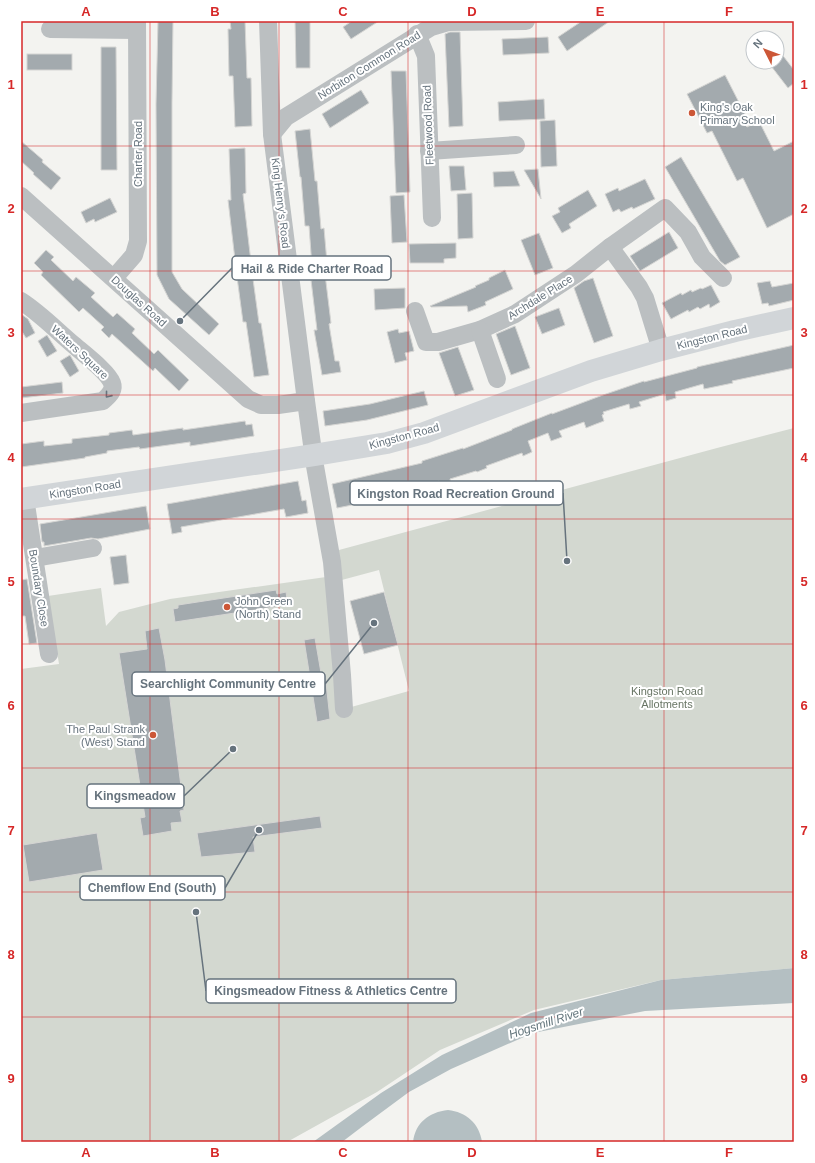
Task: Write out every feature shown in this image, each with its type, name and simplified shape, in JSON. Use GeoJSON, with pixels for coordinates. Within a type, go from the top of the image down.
{"type":"FeatureCollection","features":[{"type":"Feature","properties":{"kind":"main road","name":"Kingston Road"},"geometry":{"type":"LineString","coordinates":[[23,499],[314,456],[380,444],[424,433],[573,377],[661,350],[794,318]]}},
{"type":"Feature","properties":{"kind":"street","name":"King Henry's Road"},"geometry":{"type":"LineString","coordinates":[[268,21],[272,134],[306,401],[332,562],[344,710]]}},
{"type":"Feature","properties":{"kind":"street","name":"Norbiton Common Road"},"geometry":{"type":"LineString","coordinates":[[272,134],[286,117],[426,27],[448,22],[526,21]]}},
{"type":"Feature","properties":{"kind":"street"},"geometry":{"type":"LineString","coordinates":[[50,29],[137,26]]}},
{"type":"Feature","properties":{"kind":"street","name":"Charter Road"},"geometry":{"type":"LineString","coordinates":[[114,278],[134,255],[138,241],[137,26]]}},
{"type":"Feature","properties":{"kind":"street","name":"Fleetwood Road"},"geometry":{"type":"LineString","coordinates":[[426,27],[432,218]]}},
{"type":"Feature","properties":{"kind":"street"},"geometry":{"type":"LineString","coordinates":[[429,151],[516,145]]}},
{"type":"Feature","properties":{"kind":"street","name":"Douglas Road"},"geometry":{"type":"LineString","coordinates":[[21,196],[248,399],[261,405],[278,405],[306,401]]}},
{"type":"Feature","properties":{"kind":"street","name":"Archdale Place"},"geometry":{"type":"LineString","coordinates":[[414,311],[426,342],[438,342],[480,330],[515,314],[576,274],[665,208],[688,232],[702,257],[723,278]]}},
{"type":"Feature","properties":{"kind":"street"},"geometry":{"type":"LineString","coordinates":[[610,248],[639,287],[645,298],[661,350]]}},
{"type":"Feature","properties":{"kind":"street","name":"Waters Square"},"geometry":{"type":"LineString","coordinates":[[21,301],[36,311],[100,368],[112,382],[111,393],[103,401],[21,413]]}},
{"type":"Feature","properties":{"kind":"street"},"geometry":{"type":"LineString","coordinates":[[480,330],[497,379]]}},
{"type":"Feature","properties":{"kind":"street","name":"Boundary Close"},"geometry":{"type":"LineString","coordinates":[[23,499],[35,558],[49,654]]}},
{"type":"Feature","properties":{"kind":"street"},"geometry":{"type":"LineString","coordinates":[[35,558],[93,548]]}},
{"type":"Feature","properties":{"kind":"green space","name":"Kingston Road Allotments"},"geometry":{"type":"Polygon","coordinates":[[[794,428],[794,968],[661,980],[534,1010],[440,1050],[377,1092],[287,1142],[21,1142],[21,669],[59,664],[48,596],[101,588],[106,626],[119,612],[170,599],[326,577],[344,709],[409,691],[379,570],[338,581],[339,550],[794,428]]]}},
{"type":"Feature","properties":{"kind":"water","name":"Hogsmill River"},"geometry":{"type":"Polygon","coordinates":[[[794,968],[794,1003],[645,1011],[533,1033],[451,1069],[409,1092],[342,1142],[313,1142],[381,1093],[442,1055],[531,1013],[661,980],[794,968]]]}},
{"type":"Feature","properties":{"kind":"water"},"geometry":{"type":"Polygon","coordinates":[[[448,1110],[460,1113],[471,1120],[478,1129],[482,1142],[413,1142],[417,1129],[424,1120],[435,1113],[448,1110]]]}},
{"type":"Feature","properties":{"kind":"building"},"geometry":{"type":"Polygon","coordinates":[[[158,21],[173,21],[172,272],[182,289],[219,324],[209,335],[169,299],[157,275],[156,104],[158,21]]]}},
{"type":"Feature","properties":{"kind":"building"},"geometry":{"type":"Polygon","coordinates":[[[230,21],[245,21],[247,78],[251,78],[252,126],[235,127],[233,76],[229,76],[228,29],[231,29],[230,21]]]}},
{"type":"Feature","properties":{"kind":"building"},"geometry":{"type":"Polygon","coordinates":[[[295,21],[310,21],[310,68],[296,68],[295,21]]]}},
{"type":"Feature","properties":{"kind":"building"},"geometry":{"type":"Polygon","coordinates":[[[352,21],[379,21],[351,39],[343,27],[352,21]]]}},
{"type":"Feature","properties":{"kind":"building"},"geometry":{"type":"Polygon","coordinates":[[[582,21],[610,21],[567,51],[558,37],[582,21]]]}},
{"type":"Feature","properties":{"kind":"building"},"geometry":{"type":"Polygon","coordinates":[[[450,32],[460,32],[463,126],[449,127],[445,34],[450,32]]]}},
{"type":"Feature","properties":{"kind":"building"},"geometry":{"type":"Polygon","coordinates":[[[548,37],[549,53],[503,55],[502,39],[548,37]]]}},
{"type":"Feature","properties":{"kind":"building"},"geometry":{"type":"Polygon","coordinates":[[[101,47],[116,47],[117,170],[101,170],[101,47]]]}},
{"type":"Feature","properties":{"kind":"building"},"geometry":{"type":"Polygon","coordinates":[[[27,54],[72,54],[72,70],[27,70],[27,54]]]}},
{"type":"Feature","properties":{"kind":"building"},"geometry":{"type":"Polygon","coordinates":[[[785,58],[794,70],[794,83],[788,88],[774,70],[785,70],[785,58]]]}},
{"type":"Feature","properties":{"kind":"building"},"geometry":{"type":"Polygon","coordinates":[[[391,71],[406,71],[410,192],[396,193],[391,71]]]}},
{"type":"Feature","properties":{"kind":"building"},"geometry":{"type":"Polygon","coordinates":[[[725,75],[748,120],[744,123],[747,127],[759,121],[774,151],[794,141],[794,214],[767,228],[743,178],[737,181],[712,131],[707,133],[687,94],[725,75]]]}},
{"type":"Feature","properties":{"kind":"building"},"geometry":{"type":"Polygon","coordinates":[[[361,90],[369,103],[330,128],[322,114],[361,90]]]}},
{"type":"Feature","properties":{"kind":"building"},"geometry":{"type":"Polygon","coordinates":[[[544,99],[545,119],[499,121],[498,102],[544,99]]]}},
{"type":"Feature","properties":{"kind":"building"},"geometry":{"type":"Polygon","coordinates":[[[555,120],[557,166],[541,167],[540,121],[555,120]]]}},
{"type":"Feature","properties":{"kind":"building"},"geometry":{"type":"Polygon","coordinates":[[[310,129],[315,181],[317,181],[321,229],[324,228],[328,274],[325,274],[331,323],[329,324],[335,361],[339,361],[341,372],[322,375],[314,330],[317,330],[311,280],[313,280],[309,226],[305,226],[295,131],[310,129]]]}},
{"type":"Feature","properties":{"kind":"building"},"geometry":{"type":"Polygon","coordinates":[[[21,141],[61,178],[51,190],[21,161],[21,141]]]}},
{"type":"Feature","properties":{"kind":"building"},"geometry":{"type":"Polygon","coordinates":[[[245,148],[246,193],[243,194],[259,323],[261,323],[269,375],[254,377],[246,322],[243,322],[228,200],[231,200],[229,149],[245,148]]]}},
{"type":"Feature","properties":{"kind":"building"},"geometry":{"type":"Polygon","coordinates":[[[681,157],[740,257],[725,265],[720,261],[665,167],[681,157]]]}},
{"type":"Feature","properties":{"kind":"building"},"geometry":{"type":"Polygon","coordinates":[[[449,166],[464,166],[466,190],[451,191],[449,166]]]}},
{"type":"Feature","properties":{"kind":"building"},"geometry":{"type":"Polygon","coordinates":[[[538,169],[541,199],[524,170],[538,169]]]}},
{"type":"Feature","properties":{"kind":"building"},"geometry":{"type":"Polygon","coordinates":[[[514,171],[520,186],[494,187],[493,172],[514,171]]]}},
{"type":"Feature","properties":{"kind":"building"},"geometry":{"type":"Polygon","coordinates":[[[645,179],[655,199],[633,209],[632,207],[621,212],[619,209],[613,212],[605,194],[618,188],[619,191],[645,179]]]}},
{"type":"Feature","properties":{"kind":"building"},"geometry":{"type":"Polygon","coordinates":[[[588,190],[597,206],[569,224],[571,228],[562,233],[552,216],[560,212],[558,208],[588,190]]]}},
{"type":"Feature","properties":{"kind":"building"},"geometry":{"type":"Polygon","coordinates":[[[472,193],[473,238],[458,239],[457,194],[472,193]]]}},
{"type":"Feature","properties":{"kind":"building"},"geometry":{"type":"Polygon","coordinates":[[[404,195],[407,242],[392,243],[390,196],[404,195]]]}},
{"type":"Feature","properties":{"kind":"building"},"geometry":{"type":"Polygon","coordinates":[[[110,198],[117,212],[95,222],[94,219],[86,223],[81,212],[110,198]]]}},
{"type":"Feature","properties":{"kind":"building"},"geometry":{"type":"Polygon","coordinates":[[[669,232],[678,248],[640,271],[630,256],[669,232]]]}},
{"type":"Feature","properties":{"kind":"building"},"geometry":{"type":"Polygon","coordinates":[[[539,233],[553,268],[535,275],[521,240],[539,233]]]}},
{"type":"Feature","properties":{"kind":"building"},"geometry":{"type":"Polygon","coordinates":[[[456,243],[456,258],[444,259],[444,263],[410,263],[409,244],[456,243]]]}},
{"type":"Feature","properties":{"kind":"building"},"geometry":{"type":"Polygon","coordinates":[[[46,250],[54,257],[51,260],[73,281],[76,277],[95,293],[91,297],[113,317],[117,313],[135,329],[132,333],[154,354],[158,350],[189,380],[179,391],[155,368],[153,371],[112,334],[109,338],[101,330],[104,327],[83,308],[79,312],[41,275],[43,272],[34,263],[46,250]]]}},
{"type":"Feature","properties":{"kind":"building"},"geometry":{"type":"Polygon","coordinates":[[[505,270],[513,289],[485,302],[486,305],[468,312],[467,306],[430,306],[476,287],[475,286],[489,280],[489,278],[505,270]]]}},
{"type":"Feature","properties":{"kind":"building"},"geometry":{"type":"Polygon","coordinates":[[[593,278],[613,336],[594,343],[574,288],[584,281],[593,278]]]}},
{"type":"Feature","properties":{"kind":"building"},"geometry":{"type":"Polygon","coordinates":[[[770,281],[772,287],[794,283],[794,300],[769,306],[768,303],[762,304],[757,283],[770,281]]]}},
{"type":"Feature","properties":{"kind":"building"},"geometry":{"type":"Polygon","coordinates":[[[711,285],[720,302],[710,308],[709,304],[700,309],[698,307],[689,312],[688,310],[671,319],[662,303],[681,293],[682,295],[691,290],[692,292],[711,285]]]}},
{"type":"Feature","properties":{"kind":"building"},"geometry":{"type":"Polygon","coordinates":[[[405,288],[405,308],[375,310],[374,289],[405,288]]]}},
{"type":"Feature","properties":{"kind":"building"},"geometry":{"type":"Polygon","coordinates":[[[559,308],[565,325],[542,334],[535,317],[559,308]]]}},
{"type":"Feature","properties":{"kind":"building"},"geometry":{"type":"Polygon","coordinates":[[[21,314],[28,319],[35,333],[26,338],[21,330],[21,314]]]}},
{"type":"Feature","properties":{"kind":"building"},"geometry":{"type":"Polygon","coordinates":[[[515,326],[530,368],[511,375],[496,334],[515,326]]]}},
{"type":"Feature","properties":{"kind":"building"},"geometry":{"type":"Polygon","coordinates":[[[398,329],[399,333],[409,331],[414,351],[405,353],[407,360],[395,363],[387,332],[398,329]]]}},
{"type":"Feature","properties":{"kind":"building"},"geometry":{"type":"Polygon","coordinates":[[[47,335],[57,351],[47,357],[38,341],[47,335]]]}},
{"type":"Feature","properties":{"kind":"building"},"geometry":{"type":"Polygon","coordinates":[[[794,345],[794,368],[732,381],[733,383],[704,389],[703,384],[675,392],[676,398],[666,401],[665,394],[639,402],[641,406],[630,409],[629,404],[603,412],[604,414],[602,415],[604,421],[586,428],[584,422],[559,431],[562,437],[551,441],[548,433],[528,441],[532,452],[523,456],[522,453],[486,466],[487,468],[477,472],[476,471],[450,479],[451,484],[441,487],[439,481],[414,489],[377,497],[378,500],[337,508],[332,484],[422,463],[422,461],[463,449],[552,413],[644,381],[697,367],[794,345]]]}},
{"type":"Feature","properties":{"kind":"building"},"geometry":{"type":"Polygon","coordinates":[[[458,347],[474,390],[455,396],[439,353],[458,347]]]}},
{"type":"Feature","properties":{"kind":"building"},"geometry":{"type":"Polygon","coordinates":[[[70,355],[79,371],[70,377],[60,361],[70,355]]]}},
{"type":"Feature","properties":{"kind":"building"},"geometry":{"type":"Polygon","coordinates":[[[62,382],[63,393],[21,398],[21,387],[62,382]]]}},
{"type":"Feature","properties":{"kind":"building"},"geometry":{"type":"Polygon","coordinates":[[[424,391],[428,405],[367,420],[325,426],[323,411],[370,404],[424,391]]]}},
{"type":"Feature","properties":{"kind":"building"},"geometry":{"type":"Polygon","coordinates":[[[245,421],[246,425],[252,424],[254,436],[190,446],[190,442],[140,449],[139,447],[107,451],[107,453],[85,458],[21,467],[21,444],[44,441],[44,446],[72,443],[72,439],[109,435],[109,433],[132,430],[133,435],[183,428],[183,430],[245,421]]]}},
{"type":"Feature","properties":{"kind":"building"},"geometry":{"type":"Polygon","coordinates":[[[298,481],[302,501],[306,500],[308,513],[286,517],[284,509],[181,527],[182,532],[172,534],[167,504],[298,481]]]}},
{"type":"Feature","properties":{"kind":"building"},"geometry":{"type":"Polygon","coordinates":[[[146,506],[150,529],[98,539],[91,538],[44,546],[44,542],[42,542],[40,524],[146,506]]]}},
{"type":"Feature","properties":{"kind":"building"},"geometry":{"type":"Polygon","coordinates":[[[126,555],[129,583],[114,585],[110,557],[126,555]]]}},
{"type":"Feature","properties":{"kind":"building"},"geometry":{"type":"Polygon","coordinates":[[[27,579],[37,643],[29,644],[25,616],[21,616],[21,580],[27,579]]]}},
{"type":"Feature","properties":{"kind":"building","name":"John Green (North) Stand"},"geometry":{"type":"Polygon","coordinates":[[[276,590],[277,594],[286,592],[288,605],[175,622],[173,609],[178,608],[178,605],[276,590]]]}},
{"type":"Feature","properties":{"kind":"building"},"geometry":{"type":"Polygon","coordinates":[[[384,592],[398,645],[364,654],[350,601],[384,592]]]}},
{"type":"Feature","properties":{"kind":"building","name":"The Paul Strank (West) Stand"},"geometry":{"type":"Polygon","coordinates":[[[159,628],[165,660],[184,810],[180,811],[182,822],[171,823],[172,831],[143,836],[140,818],[145,817],[119,653],[147,649],[145,631],[159,628]]]}},
{"type":"Feature","properties":{"kind":"building"},"geometry":{"type":"Polygon","coordinates":[[[315,638],[321,673],[325,673],[330,719],[317,722],[304,640],[315,638]]]}},
{"type":"Feature","properties":{"kind":"building"},"geometry":{"type":"Polygon","coordinates":[[[320,816],[322,828],[253,837],[255,852],[201,857],[197,833],[320,816]]]}},
{"type":"Feature","properties":{"kind":"building"},"geometry":{"type":"Polygon","coordinates":[[[97,833],[103,870],[29,882],[23,845],[97,833]]]}},
{"type":"Feature","properties":{"kind":"place","name":"King's Oak Primary School"},"geometry":{"type":"Point","coordinates":[692,113]}},
{"type":"Feature","properties":{"kind":"place","name":"Hail & Ride Charter Road"},"geometry":{"type":"Point","coordinates":[180,321]}},
{"type":"Feature","properties":{"kind":"place","name":"Kingston Road Recreation Ground"},"geometry":{"type":"Point","coordinates":[567,561]}},
{"type":"Feature","properties":{"kind":"place","name":"John Green (North) Stand"},"geometry":{"type":"Point","coordinates":[227,607]}},
{"type":"Feature","properties":{"kind":"place","name":"Searchlight Community Centre"},"geometry":{"type":"Point","coordinates":[374,623]}},
{"type":"Feature","properties":{"kind":"place","name":"The Paul Strank (West) Stand"},"geometry":{"type":"Point","coordinates":[153,735]}},
{"type":"Feature","properties":{"kind":"place","name":"Kingsmeadow"},"geometry":{"type":"Point","coordinates":[233,749]}},
{"type":"Feature","properties":{"kind":"place","name":"Chemflow End (South)"},"geometry":{"type":"Point","coordinates":[259,830]}},
{"type":"Feature","properties":{"kind":"place","name":"Kingsmeadow Fitness & Athletics Centre"},"geometry":{"type":"Point","coordinates":[196,912]}}]}
